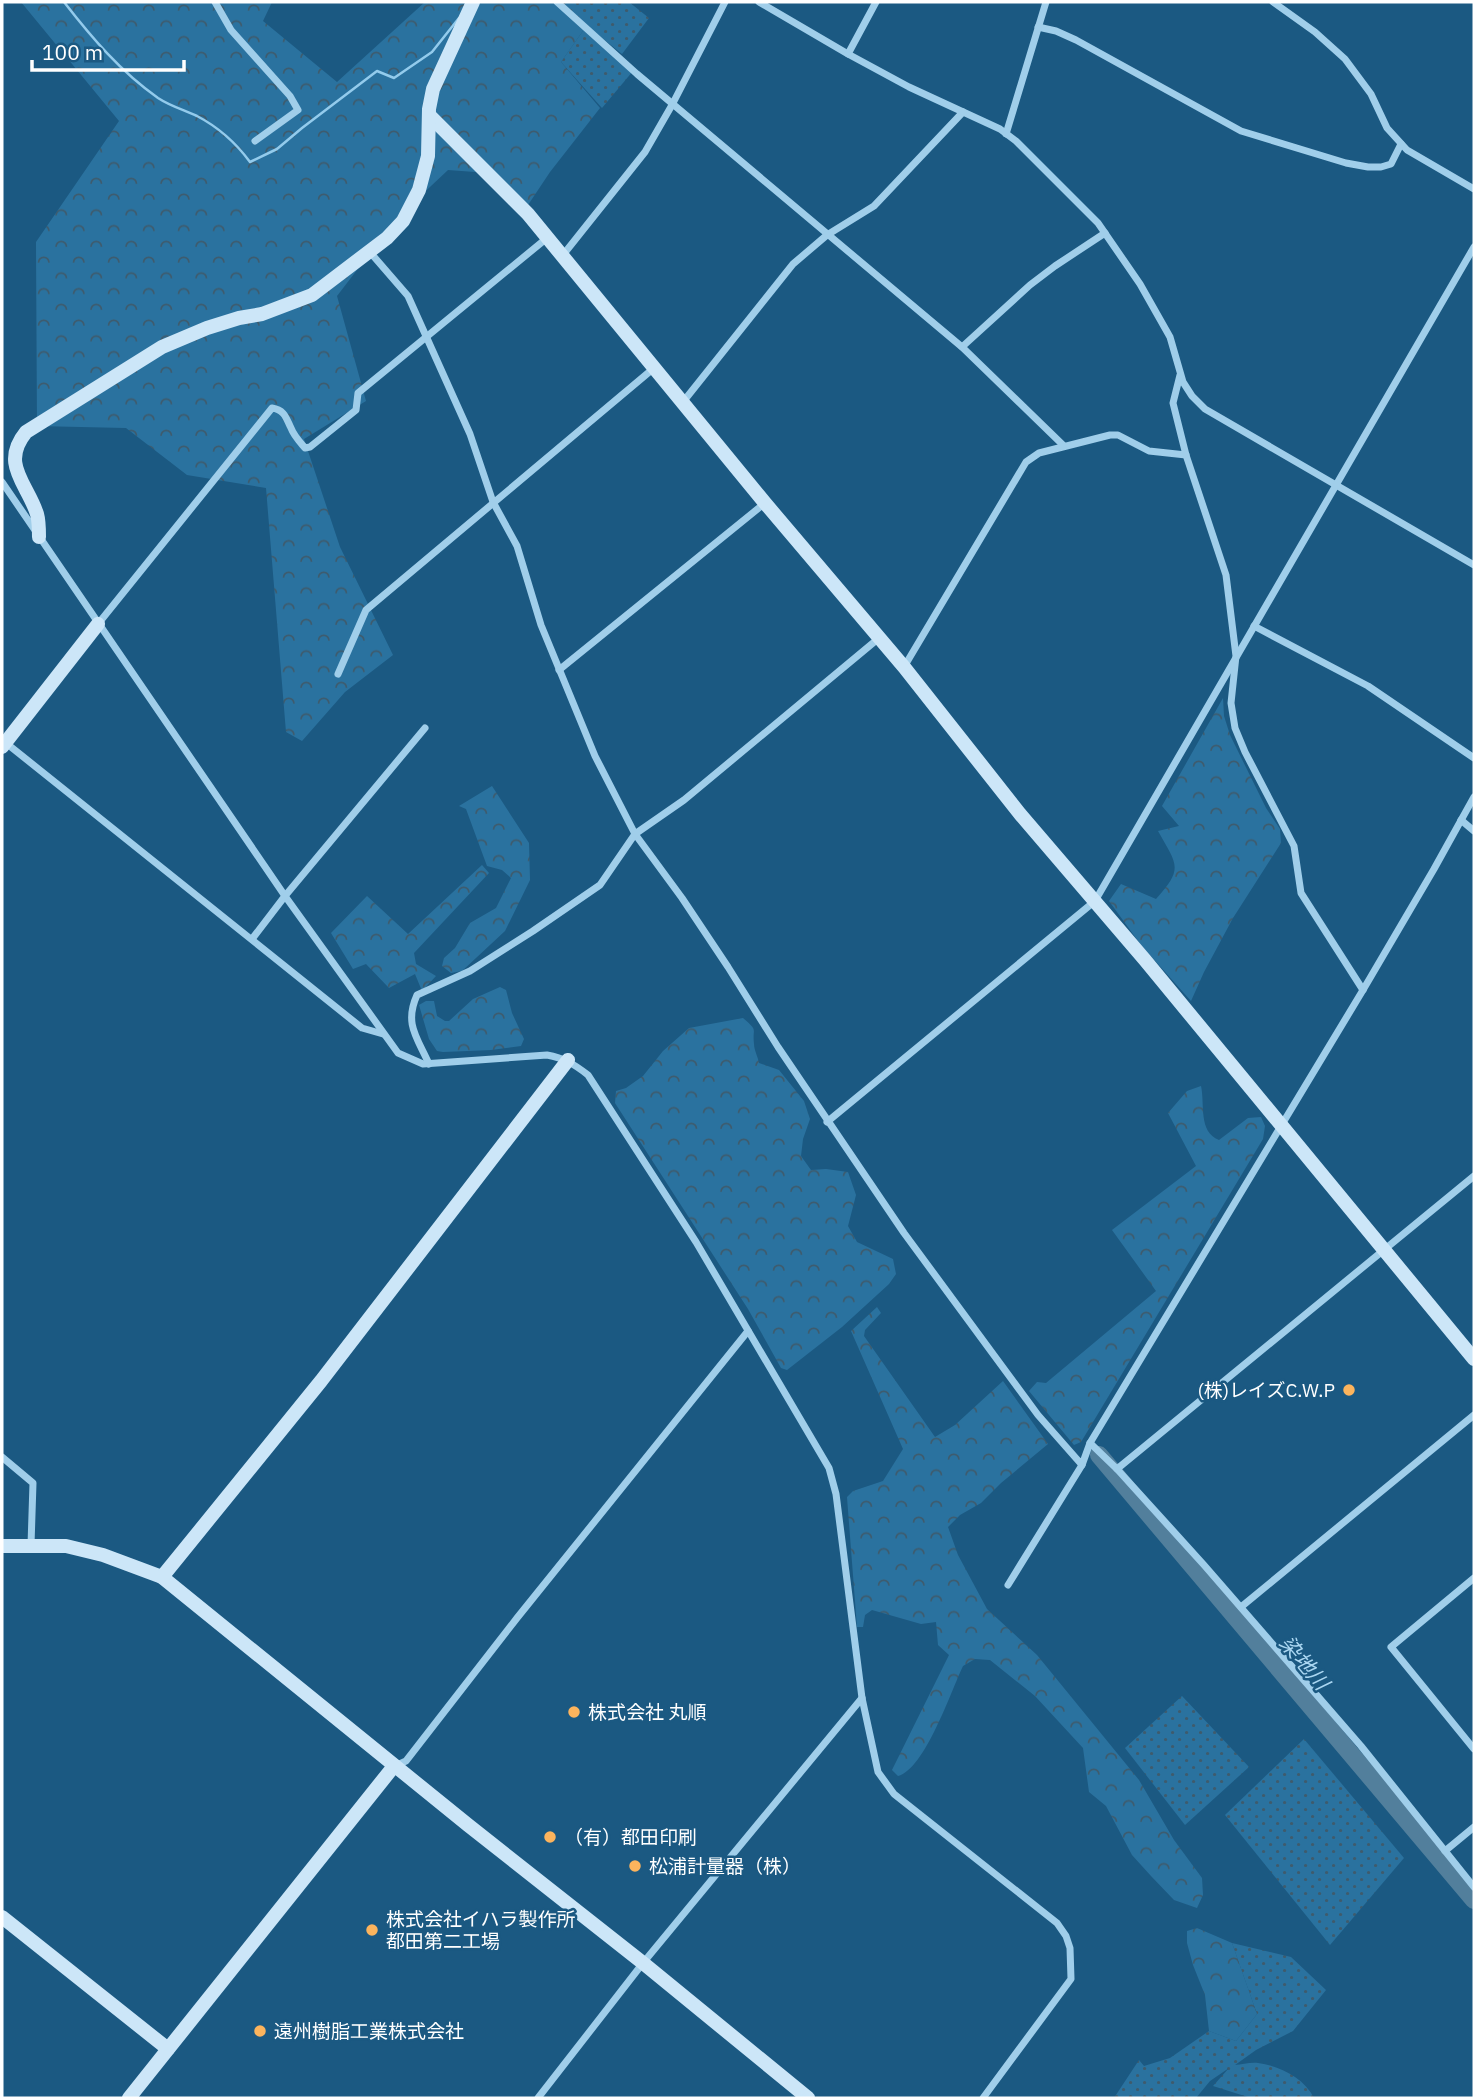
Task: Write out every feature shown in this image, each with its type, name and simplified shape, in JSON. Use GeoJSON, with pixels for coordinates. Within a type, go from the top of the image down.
{"type":"FeatureCollection","features":[{"type":"Feature","properties":{"kind":"street"},"geometry":{"type":"LineString","coordinates":[[215,2],[231,30],[290,96],[298,110],[255,141]]}},
{"type":"Feature","properties":{"kind":"street"},"geometry":{"type":"LineString","coordinates":[[40,537],[37,513],[13,462],[16,447],[26,432],[163,347],[207,328],[239,317],[262,314],[312,295],[387,238],[403,220],[419,191],[428,156],[431,96],[473,2]]}},
{"type":"Feature","properties":{"kind":"street"},"geometry":{"type":"LineString","coordinates":[[556,2],[672,105],[962,347],[1064,446]]}},
{"type":"Feature","properties":{"kind":"street"},"geometry":{"type":"LineString","coordinates":[[562,256],[645,152],[726,2]]}},
{"type":"Feature","properties":{"kind":"street"},"geometry":{"type":"LineString","coordinates":[[759,2],[909,87],[964,112],[1016,141],[1098,223],[1140,284],[1170,337],[1183,382],[1205,409],[1474,565]]}},
{"type":"Feature","properties":{"kind":"street"},"geometry":{"type":"LineString","coordinates":[[848,54],[876,2]]}},
{"type":"Feature","properties":{"kind":"street"},"geometry":{"type":"LineString","coordinates":[[1006,134],[1046,2]]}},
{"type":"Feature","properties":{"kind":"street"},"geometry":{"type":"LineString","coordinates":[[1272,2],[1315,32],[1345,59],[1371,94],[1387,128],[1407,150],[1474,189]]}},
{"type":"Feature","properties":{"kind":"street"},"geometry":{"type":"LineString","coordinates":[[1038,27],[1076,40],[1241,131],[1346,163],[1368,167],[1391,164],[1401,144]]}},
{"type":"Feature","properties":{"kind":"street"},"geometry":{"type":"LineString","coordinates":[[683,403],[793,264],[827,235],[874,206],[964,112]]}},
{"type":"Feature","properties":{"kind":"street"},"geometry":{"type":"LineString","coordinates":[[430,116],[528,214],[765,503],[904,667],[1020,814],[1474,1359]]}},
{"type":"Feature","properties":{"kind":"street"},"geometry":{"type":"LineString","coordinates":[[962,347],[1030,285],[1105,233]]}},
{"type":"Feature","properties":{"kind":"street"},"geometry":{"type":"LineString","coordinates":[[383,1034],[362,1028],[3,743],[272,408],[285,414],[305,448],[310,447],[356,410],[358,393],[547,238]]}},
{"type":"Feature","properties":{"kind":"street"},"geometry":{"type":"LineString","coordinates":[[827,1122],[1095,901],[1474,247]]}},
{"type":"Feature","properties":{"kind":"street"},"geometry":{"type":"LineString","coordinates":[[369,251],[408,296],[470,435],[493,502],[517,546],[541,625],[594,756],[635,834],[690,910],[827,1122],[904,1233],[1038,1415],[1082,1465]]}},
{"type":"Feature","properties":{"kind":"street"},"geometry":{"type":"LineString","coordinates":[[338,674],[366,610],[654,369]]}},
{"type":"Feature","properties":{"kind":"street"},"geometry":{"type":"LineString","coordinates":[[1180,373],[1173,403],[1186,455],[1226,575],[1236,656],[1231,703],[1235,728],[1294,846],[1301,893],[1363,990]]}},
{"type":"Feature","properties":{"kind":"street"},"geometry":{"type":"LineString","coordinates":[[904,667],[1026,462],[1039,453],[1110,435],[1118,435],[1149,451],[1186,455]]}},
{"type":"Feature","properties":{"kind":"street"},"geometry":{"type":"LineString","coordinates":[[2,482],[285,896],[397,1053],[423,1064],[547,1055],[568,1060],[587,1075],[696,1242],[829,1468],[836,1494],[862,1698],[878,1772],[894,1794],[1057,1923],[1066,1936],[1070,1948],[1071,1979],[983,2098]]}},
{"type":"Feature","properties":{"kind":"street"},"geometry":{"type":"LineString","coordinates":[[559,670],[765,503]]}},
{"type":"Feature","properties":{"kind":"street"},"geometry":{"type":"LineString","coordinates":[[1254,626],[1368,686],[1474,758]]}},
{"type":"Feature","properties":{"kind":"street"},"geometry":{"type":"LineString","coordinates":[[429,1064],[410,1020],[417,995],[470,971],[600,885],[635,834],[684,800],[879,638]]}},
{"type":"Feature","properties":{"kind":"street"},"geometry":{"type":"LineString","coordinates":[[253,939],[285,896],[425,728]]}},
{"type":"Feature","properties":{"kind":"street"},"geometry":{"type":"LineString","coordinates":[[1008,1585],[1082,1465],[1090,1443],[1363,990],[1474,797]]}},
{"type":"Feature","properties":{"kind":"street"},"geometry":{"type":"LineString","coordinates":[[1461,820],[1474,831]]}},
{"type":"Feature","properties":{"kind":"street"},"geometry":{"type":"LineString","coordinates":[[162,1577],[321,1381],[568,1060]]}},
{"type":"Feature","properties":{"kind":"street"},"geometry":{"type":"LineString","coordinates":[[1117,1469],[1474,1176]]}},
{"type":"Feature","properties":{"kind":"street"},"geometry":{"type":"LineString","coordinates":[[129,2098],[394,1766],[406,1761],[517,1618],[748,1331]]}},
{"type":"Feature","properties":{"kind":"street"},"geometry":{"type":"LineString","coordinates":[[1241,1607],[1474,1415]]}},
{"type":"Feature","properties":{"kind":"street"},"geometry":{"type":"LineString","coordinates":[[1090,1443],[1117,1469],[1241,1607],[1362,1746],[1474,1887]]}},
{"type":"Feature","properties":{"kind":"street"},"geometry":{"type":"LineString","coordinates":[[2,1458],[33,1483],[31,1545]]}},
{"type":"Feature","properties":{"kind":"street"},"geometry":{"type":"LineString","coordinates":[[2,1546],[66,1546],[103,1555],[162,1577],[808,2098]]}},
{"type":"Feature","properties":{"kind":"street"},"geometry":{"type":"LineString","coordinates":[[1474,1578],[1391,1647],[1474,1749]]}},
{"type":"Feature","properties":{"kind":"street"},"geometry":{"type":"LineString","coordinates":[[538,2098],[643,1963],[862,1698]]}},
{"type":"Feature","properties":{"kind":"street"},"geometry":{"type":"LineString","coordinates":[[1445,1851],[1474,1827]]}},
{"type":"Feature","properties":{"kind":"street"},"geometry":{"type":"LineString","coordinates":[[2,1917],[168,2049]]}},
{"type":"Feature","properties":{"kind":"green space"},"geometry":{"type":"Polygon","coordinates":[[[21,2],[272,2],[263,21],[337,82],[425,2],[552,2],[585,28],[561,62],[600,108],[550,172],[524,211],[489,173],[448,170],[397,218],[337,296],[366,401],[304,439],[340,547],[393,655],[345,692],[302,741],[286,732],[266,488],[187,475],[126,428],[37,426],[36,242],[119,121],[21,2]]]}},
{"type":"Feature","properties":{"kind":"green space"},"geometry":{"type":"Polygon","coordinates":[[[564,2],[629,2],[649,18],[622,54],[561,5],[564,2]]]}},
{"type":"Feature","properties":{"kind":"green space"},"geometry":{"type":"Polygon","coordinates":[[[585,28],[633,71],[602,108],[561,62],[585,28]]]}},
{"type":"Feature","properties":{"kind":"green space"},"geometry":{"type":"Polygon","coordinates":[[[1223,698],[1224,716],[1230,735],[1266,808],[1280,829],[1281,843],[1233,918],[1191,1001],[1141,945],[1109,901],[1121,884],[1156,899],[1171,880],[1175,866],[1158,831],[1179,826],[1162,806],[1223,698]]]}},
{"type":"Feature","properties":{"kind":"green space"},"geometry":{"type":"Polygon","coordinates":[[[492,786],[529,843],[530,880],[505,931],[462,971],[451,973],[442,966],[444,958],[455,948],[470,923],[496,908],[511,878],[502,870],[487,866],[466,809],[459,806],[492,786]]]}},
{"type":"Feature","properties":{"kind":"green space"},"geometry":{"type":"Polygon","coordinates":[[[482,865],[489,873],[414,953],[416,964],[436,976],[422,991],[415,974],[389,988],[366,964],[353,969],[331,933],[367,896],[408,934],[482,865]]]}},
{"type":"Feature","properties":{"kind":"green space"},"geometry":{"type":"Polygon","coordinates":[[[500,987],[506,990],[512,1013],[524,1039],[521,1046],[491,1050],[437,1051],[429,1039],[419,1005],[434,1001],[437,1016],[449,1021],[473,999],[500,987]]]}},
{"type":"Feature","properties":{"kind":"green space"},"geometry":{"type":"Polygon","coordinates":[[[743,1018],[754,1030],[754,1046],[759,1063],[779,1070],[804,1101],[810,1119],[801,1156],[811,1170],[848,1172],[856,1195],[848,1226],[857,1242],[893,1259],[896,1274],[889,1284],[842,1327],[787,1370],[781,1368],[748,1309],[615,1103],[616,1091],[626,1088],[643,1076],[663,1051],[689,1028],[743,1018]]]}},
{"type":"Feature","properties":{"kind":"green space"},"geometry":{"type":"Polygon","coordinates":[[[1201,1086],[1205,1124],[1212,1136],[1219,1140],[1248,1118],[1261,1117],[1265,1126],[1263,1139],[1081,1442],[1074,1445],[1029,1391],[1037,1382],[1046,1383],[1156,1291],[1112,1230],[1196,1166],[1168,1113],[1187,1091],[1201,1086]]]}},
{"type":"Feature","properties":{"kind":"green space"},"geometry":{"type":"Polygon","coordinates":[[[877,1307],[881,1313],[865,1330],[864,1336],[935,1437],[955,1425],[1003,1381],[1048,1444],[981,1503],[960,1515],[948,1527],[958,1555],[987,1609],[1037,1655],[1139,1780],[1174,1840],[1202,1878],[1203,1895],[1197,1908],[1174,1900],[1132,1855],[1106,1806],[1089,1792],[1083,1748],[1035,1696],[990,1660],[975,1659],[963,1666],[936,1728],[918,1759],[898,1776],[892,1770],[949,1655],[938,1645],[936,1622],[921,1624],[872,1610],[865,1615],[863,1627],[857,1627],[847,1497],[853,1491],[883,1481],[903,1449],[851,1331],[877,1307]]]}},
{"type":"Feature","properties":{"kind":"green space"},"geometry":{"type":"Polygon","coordinates":[[[1182,1696],[1249,1767],[1185,1825],[1125,1748],[1182,1696]]]}},
{"type":"Feature","properties":{"kind":"green space"},"geometry":{"type":"Polygon","coordinates":[[[1304,1739],[1404,1858],[1330,1945],[1225,1815],[1304,1739]]]}},
{"type":"Feature","properties":{"kind":"green space"},"geometry":{"type":"Polygon","coordinates":[[[1197,1928],[1232,1943],[1257,2014],[1236,2041],[1209,2031],[1205,1995],[1187,1943],[1187,1931],[1197,1928]]]}},
{"type":"Feature","properties":{"kind":"green space"},"geometry":{"type":"Polygon","coordinates":[[[1232,1943],[1291,1957],[1326,1990],[1293,2031],[1256,2050],[1235,2065],[1258,2063],[1283,2070],[1298,2079],[1314,2098],[1251,2098],[1213,2086],[1229,2068],[1210,2081],[1196,2098],[1114,2098],[1139,2060],[1144,2066],[1170,2058],[1209,2031],[1236,2041],[1257,2014],[1232,1943]]]}},
{"type":"Feature","properties":{"kind":"waterway"},"geometry":{"type":"LineString","coordinates":[[64,2],[96,41],[131,77],[163,101],[212,125],[233,142],[250,162],[277,149],[377,71],[394,78],[432,52],[459,18]]}},
{"type":"Feature","properties":{"kind":"waterway","name":"染地川"},"geometry":{"type":"LineString","coordinates":[[1099,1455],[1474,1900]]}},
{"type":"Feature","properties":{"kind":"place","name":"(株)レイズC.W.P"},"geometry":{"type":"Point","coordinates":[1349,1390]}},
{"type":"Feature","properties":{"kind":"place","name":"株式会社 丸順"},"geometry":{"type":"Point","coordinates":[574,1712]}},
{"type":"Feature","properties":{"kind":"place","name":"（有）都田印刷"},"geometry":{"type":"Point","coordinates":[550,1837]}},
{"type":"Feature","properties":{"kind":"place","name":"松浦計量器（株）"},"geometry":{"type":"Point","coordinates":[635,1866]}},
{"type":"Feature","properties":{"kind":"place","name":"株式会社イハラ製作所 都田第二工場"},"geometry":{"type":"Point","coordinates":[372,1930]}},
{"type":"Feature","properties":{"kind":"place","name":"遠州樹脂工業株式会社"},"geometry":{"type":"Point","coordinates":[260,2031]}}]}
